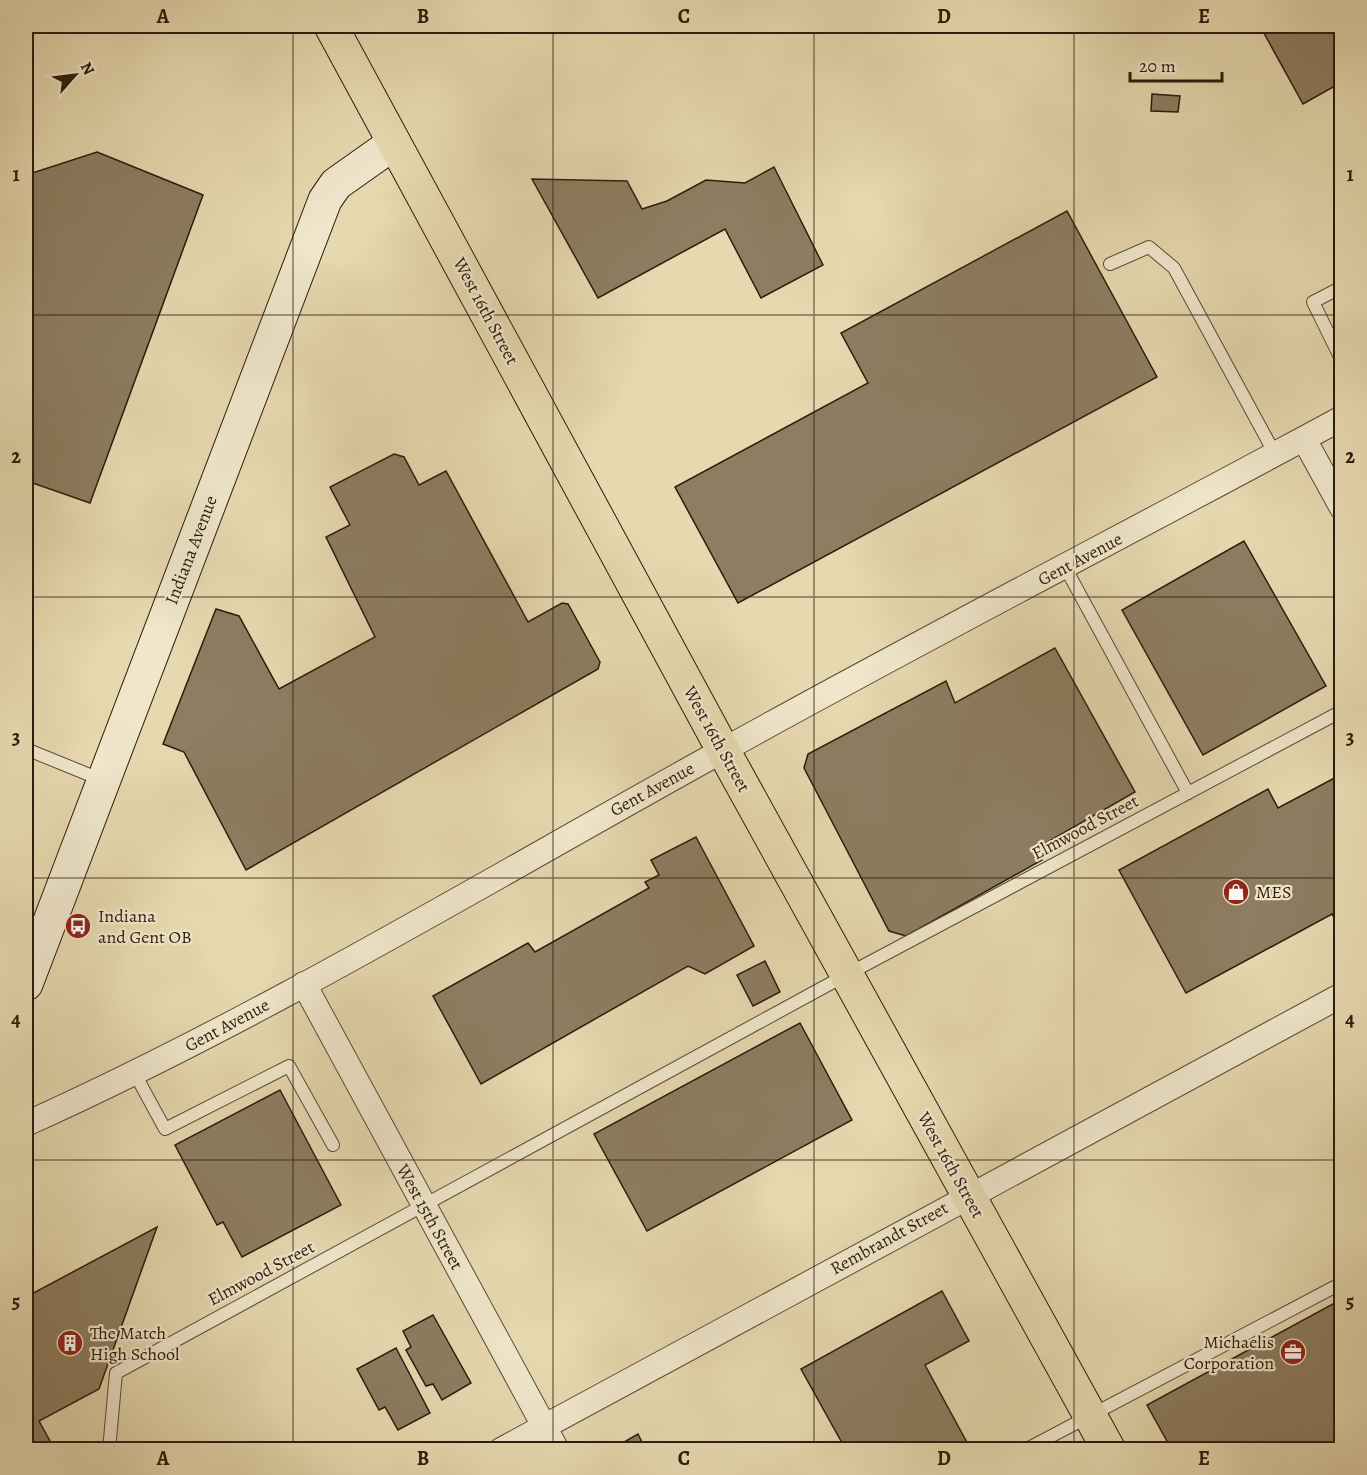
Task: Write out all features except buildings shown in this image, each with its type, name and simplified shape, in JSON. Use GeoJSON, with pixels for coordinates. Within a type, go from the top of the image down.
{"type":"FeatureCollection","features":[{"type":"Feature","properties":{"kind":"main road","name":"West 16th Street"},"geometry":{"type":"LineString","coordinates":[[331,26],[846,975],[1109,1449]]}},
{"type":"Feature","properties":{"kind":"main road","name":"Indiana Avenue"},"geometry":{"type":"LineString","coordinates":[[26,984],[325,200],[336,184],[394,143]]}},
{"type":"Feature","properties":{"kind":"street","name":"Gent Avenue"},"geometry":{"type":"LineString","coordinates":[[26,1124],[135,1074],[304,984],[723,750],[1341,418]]}},
{"type":"Feature","properties":{"kind":"street"},"geometry":{"type":"LineString","coordinates":[[1304,439],[1341,508]]}},
{"type":"Feature","properties":{"kind":"street","name":"West 15th Street"},"geometry":{"type":"LineString","coordinates":[[304,984],[557,1449]]}},
{"type":"Feature","properties":{"kind":"street","name":"Rembrandt Street"},"geometry":{"type":"LineString","coordinates":[[501,1449],[1341,995]]}},
{"type":"Feature","properties":{"kind":"lane"},"geometry":{"type":"LineString","coordinates":[[1110,264],[1149,247],[1174,268],[1275,454]]}},
{"type":"Feature","properties":{"kind":"lane"},"geometry":{"type":"LineString","coordinates":[[1341,286],[1313,302],[1341,361]]}},
{"type":"Feature","properties":{"kind":"lane"},"geometry":{"type":"LineString","coordinates":[[1065,567],[1188,793]]}},
{"type":"Feature","properties":{"kind":"lane","name":"Elmwood Street"},"geometry":{"type":"LineString","coordinates":[[109,1449],[116,1373],[846,975],[1341,711]]}},
{"type":"Feature","properties":{"kind":"lane"},"geometry":{"type":"LineString","coordinates":[[26,749],[103,780]]}},
{"type":"Feature","properties":{"kind":"lane"},"geometry":{"type":"LineString","coordinates":[[135,1074],[165,1129],[289,1066],[333,1145]]}},
{"type":"Feature","properties":{"kind":"lane"},"geometry":{"type":"LineString","coordinates":[[1025,1449],[1341,1283]]}},
{"type":"Feature","properties":{"kind":"place","name":"MES"},"geometry":{"type":"Point","coordinates":[1236,892]}},
{"type":"Feature","properties":{"kind":"place","name":"Indiana and Gent OB"},"geometry":{"type":"Point","coordinates":[78,926]}},
{"type":"Feature","properties":{"kind":"place","name":"The Match High School"},"geometry":{"type":"Point","coordinates":[70,1343]}},
{"type":"Feature","properties":{"kind":"place","name":"Michaelis Corporation"},"geometry":{"type":"Point","coordinates":[1293,1352]}}]}
